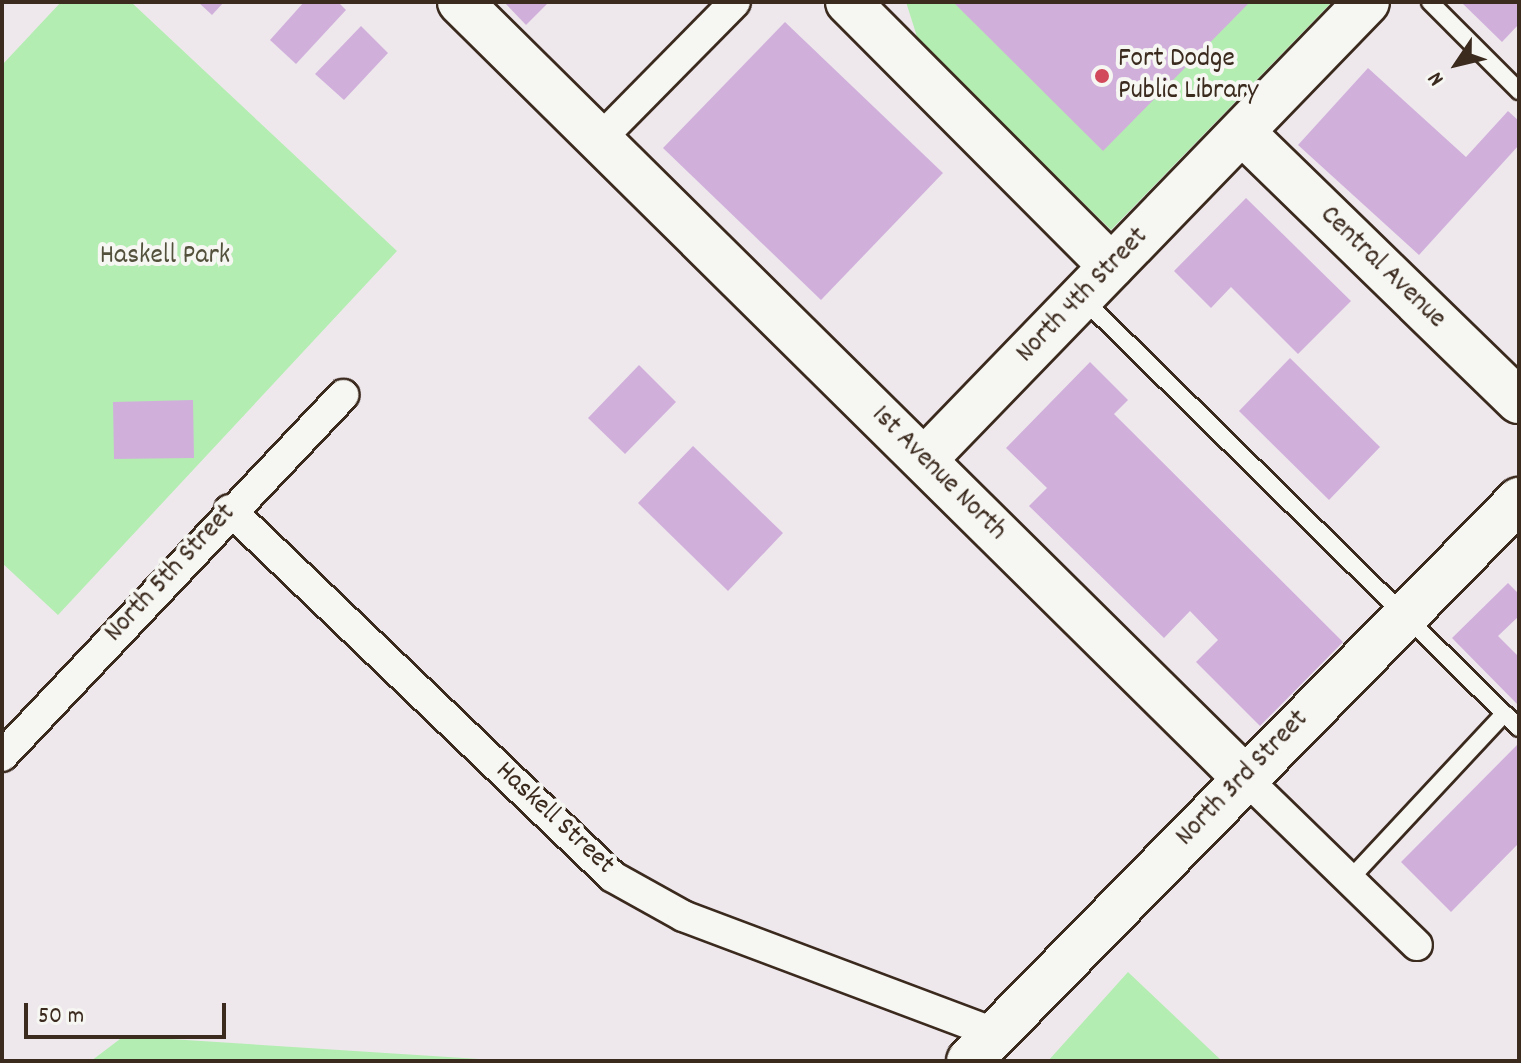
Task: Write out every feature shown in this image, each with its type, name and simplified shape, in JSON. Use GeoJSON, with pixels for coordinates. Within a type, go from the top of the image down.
{"type":"FeatureCollection","features":[{"type":"Feature","properties":{"kind":"main road","name":"1st Avenue North"},"geometry":{"type":"LineString","coordinates":[[460,2],[1244,777]]}},
{"type":"Feature","properties":{"kind":"main road"},"geometry":{"type":"LineString","coordinates":[[848,2],[1111,266]]}},
{"type":"Feature","properties":{"kind":"main road","name":"North 4th Street"},"geometry":{"type":"LineString","coordinates":[[924,460],[1111,266],[1244,134],[1367,2]]}},
{"type":"Feature","properties":{"kind":"main road","name":"Central Avenue"},"geometry":{"type":"LineString","coordinates":[[1244,134],[1519,401]]}},
{"type":"Feature","properties":{"kind":"main road","name":"North 3rd Street"},"geometry":{"type":"LineString","coordinates":[[982,1047],[1519,500]]}},
{"type":"Feature","properties":{"kind":"street"},"geometry":{"type":"LineString","coordinates":[[600,139],[735,2]]}},
{"type":"Feature","properties":{"kind":"street","name":"North 5th Street"},"geometry":{"type":"LineString","coordinates":[[2,756],[230,510],[343,395]]}},
{"type":"Feature","properties":{"kind":"street","name":"Haskell Street"},"geometry":{"type":"LineString","coordinates":[[230,510],[613,877],[683,916],[982,1047]]}},
{"type":"Feature","properties":{"kind":"street","name":"1st Avenue North"},"geometry":{"type":"LineString","coordinates":[[1244,777],[1417,945]]}},
{"type":"Feature","properties":{"kind":"lane"},"geometry":{"type":"LineString","coordinates":[[1430,2],[1519,91]]}},
{"type":"Feature","properties":{"kind":"lane"},"geometry":{"type":"LineString","coordinates":[[1081,297],[1519,728]]}},
{"type":"Feature","properties":{"kind":"lane"},"geometry":{"type":"LineString","coordinates":[[1350,879],[1504,714]]}},
{"type":"Feature","properties":{"kind":"green space","name":"Haskell Park"},"geometry":{"type":"Polygon","coordinates":[[[61,2],[131,2],[397,251],[58,615],[2,563],[2,65],[61,2]]]}},
{"type":"Feature","properties":{"kind":"green space"},"geometry":{"type":"Polygon","coordinates":[[[906,2],[1332,2],[1111,230],[919,43],[906,2]]]}},
{"type":"Feature","properties":{"kind":"green space"},"geometry":{"type":"Polygon","coordinates":[[[1128,972],[1222,1061],[1048,1061],[1128,972]]]}},
{"type":"Feature","properties":{"kind":"green space"},"geometry":{"type":"Polygon","coordinates":[[[124,1036],[479,1059],[484,1061],[91,1061],[124,1036]]]}},
{"type":"Feature","properties":{"kind":"building"},"geometry":{"type":"Polygon","coordinates":[[[198,2],[224,2],[212,15],[198,2]]]}},
{"type":"Feature","properties":{"kind":"building"},"geometry":{"type":"Polygon","coordinates":[[[304,2],[338,2],[346,10],[296,64],[270,40],[304,2]]]}},
{"type":"Feature","properties":{"kind":"building"},"geometry":{"type":"Polygon","coordinates":[[[504,2],[549,2],[526,25],[504,2]]]}},
{"type":"Feature","properties":{"kind":"building","name":"Fort Dodge Public Library"},"geometry":{"type":"Polygon","coordinates":[[[953,2],[1250,2],[1103,151],[953,2]]]}},
{"type":"Feature","properties":{"kind":"building"},"geometry":{"type":"Polygon","coordinates":[[[1461,2],[1519,2],[1519,24],[1502,42],[1461,2]]]}},
{"type":"Feature","properties":{"kind":"building"},"geometry":{"type":"Polygon","coordinates":[[[785,22],[943,173],[821,300],[663,148],[785,22]]]}},
{"type":"Feature","properties":{"kind":"building"},"geometry":{"type":"Polygon","coordinates":[[[361,26],[388,53],[344,100],[315,74],[361,26]]]}},
{"type":"Feature","properties":{"kind":"building"},"geometry":{"type":"Polygon","coordinates":[[[1368,68],[1466,157],[1508,111],[1519,121],[1519,145],[1419,255],[1298,145],[1368,68]]]}},
{"type":"Feature","properties":{"kind":"building"},"geometry":{"type":"Polygon","coordinates":[[[1246,198],[1351,301],[1298,354],[1231,287],[1211,308],[1174,271],[1246,198]]]}},
{"type":"Feature","properties":{"kind":"building"},"geometry":{"type":"Polygon","coordinates":[[[1290,358],[1380,447],[1329,500],[1239,411],[1290,358]]]}},
{"type":"Feature","properties":{"kind":"building"},"geometry":{"type":"Polygon","coordinates":[[[1090,362],[1128,400],[1114,414],[1343,642],[1260,726],[1196,662],[1218,640],[1190,611],[1164,638],[1029,506],[1047,488],[1006,448],[1090,362]]]}},
{"type":"Feature","properties":{"kind":"building"},"geometry":{"type":"Polygon","coordinates":[[[639,365],[676,402],[625,454],[588,418],[639,365]]]}},
{"type":"Feature","properties":{"kind":"building"},"geometry":{"type":"Polygon","coordinates":[[[193,400],[194,458],[114,459],[113,402],[193,400]]]}},
{"type":"Feature","properties":{"kind":"building"},"geometry":{"type":"Polygon","coordinates":[[[693,446],[783,533],[728,591],[638,503],[693,446]]]}},
{"type":"Feature","properties":{"kind":"building"},"geometry":{"type":"Polygon","coordinates":[[[1508,583],[1519,594],[1519,616],[1498,636],[1519,657],[1519,706],[1452,638],[1508,583]]]}},
{"type":"Feature","properties":{"kind":"building"},"geometry":{"type":"Polygon","coordinates":[[[1519,743],[1519,843],[1451,912],[1401,862],[1519,743]]]}},
{"type":"Feature","properties":{"kind":"place","name":"Fort Dodge Public Library"},"geometry":{"type":"Point","coordinates":[1102,76]}}]}
